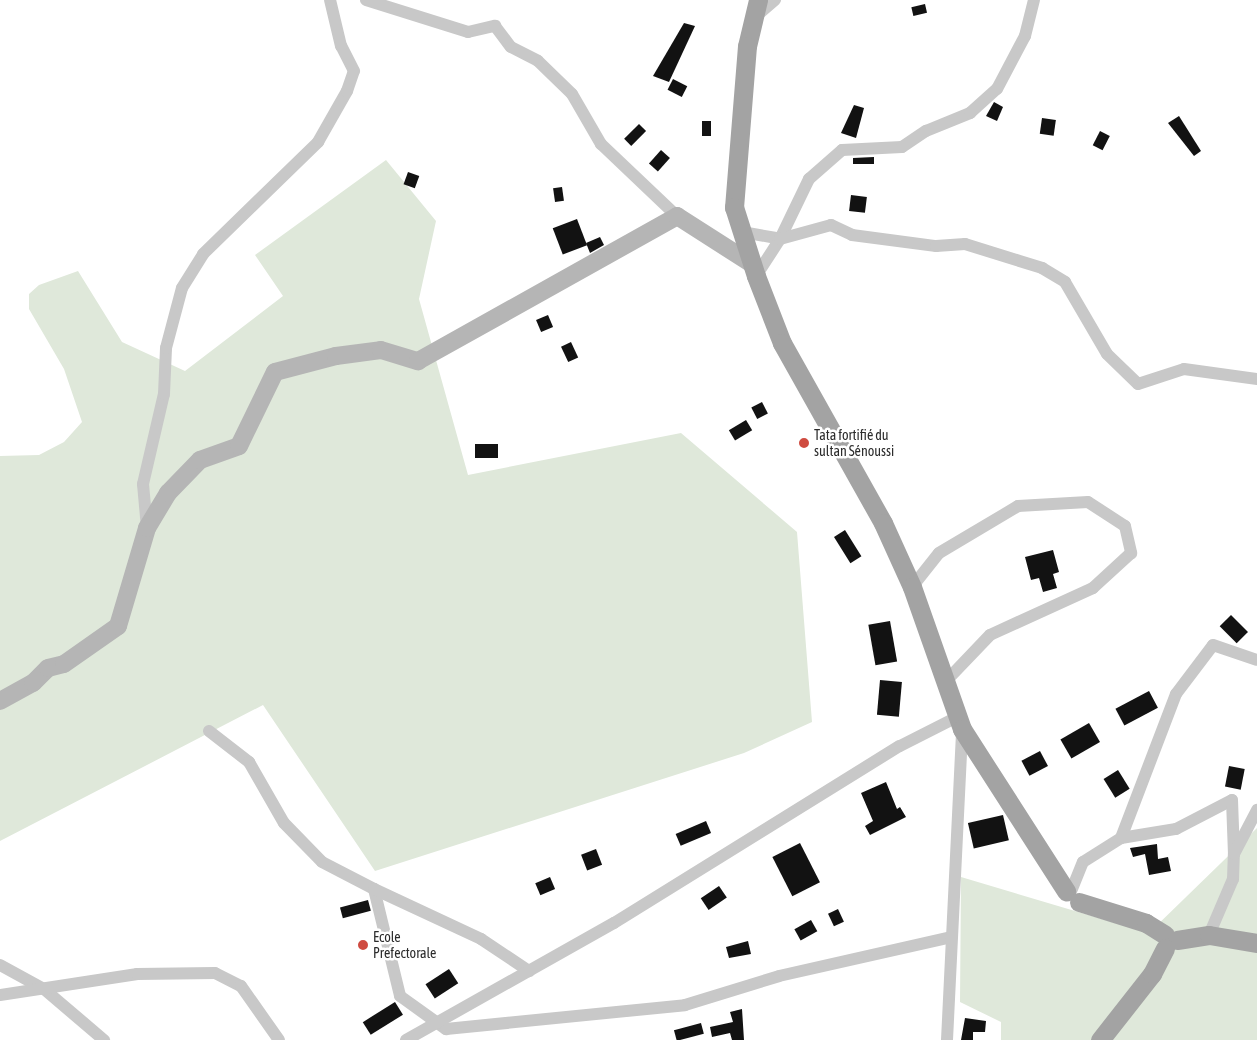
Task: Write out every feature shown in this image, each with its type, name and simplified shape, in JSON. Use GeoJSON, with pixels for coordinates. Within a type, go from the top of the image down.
{"type":"FeatureCollection","features":[{"type":"Feature","properties":{"kind":"main road"},"geometry":{"type":"LineString","coordinates":[[758,0],[747,46],[734,208],[754,270],[782,344],[882,523],[912,587],[948,679],[962,722],[1072,894],[1146,923],[1169,941],[1209,935],[1257,943]]}},
{"type":"Feature","properties":{"kind":"main road"},"geometry":{"type":"LineString","coordinates":[[1100,1040],[1152,974],[1169,941]]}},
{"type":"Feature","properties":{"kind":"street"},"geometry":{"type":"LineString","coordinates":[[147,528],[144,484],[164,394],[166,348],[185,278],[239,215],[272,190],[324,134],[354,71],[340,46],[330,0]]}},
{"type":"Feature","properties":{"kind":"street"},"geometry":{"type":"LineString","coordinates":[[366,0],[468,32],[495,26],[511,47],[538,61],[572,94],[601,144],[677,216],[754,270],[780,239],[809,179],[842,150],[902,147],[926,131],[970,113],[997,89],[1025,36],[1034,0]]}},
{"type":"Feature","properties":{"kind":"street"},"geometry":{"type":"LineString","coordinates":[[754,19],[775,0]]}},
{"type":"Feature","properties":{"kind":"street"},"geometry":{"type":"LineString","coordinates":[[0,701],[33,683],[48,668],[64,664],[118,626],[147,528],[168,492],[200,460],[239,446],[275,372],[336,356],[381,350],[418,361],[677,216]]}},
{"type":"Feature","properties":{"kind":"street"},"geometry":{"type":"LineString","coordinates":[[742,232],[780,239],[831,224],[852,235],[936,246],[965,244],[1042,268],[1065,282],[1107,354],[1138,384],[1184,369],[1257,379]]}},
{"type":"Feature","properties":{"kind":"street"},"geometry":{"type":"LineString","coordinates":[[912,587],[939,552],[1018,506],[1088,502],[1125,526],[1131,553],[1093,588],[990,635],[948,679]]}},
{"type":"Feature","properties":{"kind":"street"},"geometry":{"type":"LineString","coordinates":[[1121,838],[1176,694],[1213,645],[1257,660]]}},
{"type":"Feature","properties":{"kind":"street"},"geometry":{"type":"LineString","coordinates":[[406,1040],[529,970],[900,746],[962,722],[948,938],[947,1040]]}},
{"type":"Feature","properties":{"kind":"street"},"geometry":{"type":"LineString","coordinates":[[209,730],[249,762],[284,823],[322,862],[374,889],[481,939],[529,970]]}},
{"type":"Feature","properties":{"kind":"street"},"geometry":{"type":"LineString","coordinates":[[1072,894],[1083,862],[1121,838],[1176,829],[1232,800],[1234,879],[1209,935]]}},
{"type":"Feature","properties":{"kind":"street"},"geometry":{"type":"LineString","coordinates":[[1234,854],[1257,810]]}},
{"type":"Feature","properties":{"kind":"street"},"geometry":{"type":"LineString","coordinates":[[374,889],[400,996],[435,1023],[446,1029],[686,1005],[788,974],[948,938]]}},
{"type":"Feature","properties":{"kind":"street"},"geometry":{"type":"LineString","coordinates":[[0,965],[44,988],[104,1040]]}},
{"type":"Feature","properties":{"kind":"street"},"geometry":{"type":"LineString","coordinates":[[0,995],[137,974],[215,973],[241,986],[280,1040]]}},
{"type":"Feature","properties":{"kind":"shaded area"},"geometry":{"type":"Polygon","coordinates":[[[386,160],[436,221],[419,299],[468,475],[681,433],[797,532],[812,722],[744,753],[375,871],[263,705],[0,841],[0,456],[39,455],[64,442],[82,422],[64,369],[29,309],[29,294],[39,285],[78,271],[122,342],[185,371],[283,296],[255,255],[386,160]]]}},
{"type":"Feature","properties":{"kind":"shaded area"},"geometry":{"type":"Polygon","coordinates":[[[1257,828],[1257,1040],[1001,1040],[1001,1022],[960,1002],[961,877],[1149,933],[1257,828]]]}},
{"type":"Feature","properties":{"kind":"building"},"geometry":{"type":"Polygon","coordinates":[[[925,4],[927,13],[913,16],[911,7],[925,4]]]}},
{"type":"Feature","properties":{"kind":"building"},"geometry":{"type":"Polygon","coordinates":[[[684,23],[695,26],[669,82],[653,76],[684,23]]]}},
{"type":"Feature","properties":{"kind":"building"},"geometry":{"type":"Polygon","coordinates":[[[673,79],[687,86],[682,97],[668,90],[673,79]]]}},
{"type":"Feature","properties":{"kind":"building"},"geometry":{"type":"Polygon","coordinates":[[[994,102],[1003,107],[997,121],[986,116],[994,102]]]}},
{"type":"Feature","properties":{"kind":"building"},"geometry":{"type":"Polygon","coordinates":[[[854,105],[864,108],[856,138],[841,133],[854,105]]]}},
{"type":"Feature","properties":{"kind":"building"},"geometry":{"type":"Polygon","coordinates":[[[1179,116],[1201,151],[1194,156],[1168,123],[1179,116]]]}},
{"type":"Feature","properties":{"kind":"building"},"geometry":{"type":"Polygon","coordinates":[[[1042,118],[1056,120],[1054,136],[1040,134],[1042,118]]]}},
{"type":"Feature","properties":{"kind":"building"},"geometry":{"type":"Polygon","coordinates":[[[702,121],[711,121],[711,136],[702,136],[702,121]]]}},
{"type":"Feature","properties":{"kind":"building"},"geometry":{"type":"Polygon","coordinates":[[[639,124],[646,131],[631,146],[624,139],[639,124]]]}},
{"type":"Feature","properties":{"kind":"building"},"geometry":{"type":"Polygon","coordinates":[[[1100,131],[1110,136],[1103,150],[1093,145],[1100,131]]]}},
{"type":"Feature","properties":{"kind":"building"},"geometry":{"type":"Polygon","coordinates":[[[661,150],[670,158],[658,171],[649,163],[661,150]]]}},
{"type":"Feature","properties":{"kind":"building"},"geometry":{"type":"Polygon","coordinates":[[[874,157],[874,164],[853,164],[853,158],[874,157]]]}},
{"type":"Feature","properties":{"kind":"building"},"geometry":{"type":"Polygon","coordinates":[[[408,172],[419,176],[415,188],[404,184],[408,172]]]}},
{"type":"Feature","properties":{"kind":"building"},"geometry":{"type":"Polygon","coordinates":[[[562,187],[564,201],[555,202],[553,188],[562,187]]]}},
{"type":"Feature","properties":{"kind":"building"},"geometry":{"type":"Polygon","coordinates":[[[851,195],[867,197],[865,213],[849,211],[851,195]]]}},
{"type":"Feature","properties":{"kind":"building"},"geometry":{"type":"Polygon","coordinates":[[[577,219],[587,245],[563,254],[553,228],[577,219]]]}},
{"type":"Feature","properties":{"kind":"building"},"geometry":{"type":"Polygon","coordinates":[[[600,237],[604,245],[590,253],[586,243],[600,237]]]}},
{"type":"Feature","properties":{"kind":"building"},"geometry":{"type":"Polygon","coordinates":[[[548,315],[553,327],[541,332],[536,320],[548,315]]]}},
{"type":"Feature","properties":{"kind":"building"},"geometry":{"type":"Polygon","coordinates":[[[571,342],[578,357],[568,362],[561,347],[571,342]]]}},
{"type":"Feature","properties":{"kind":"building"},"geometry":{"type":"Polygon","coordinates":[[[762,402],[768,414],[757,419],[751,407],[762,402]]]}},
{"type":"Feature","properties":{"kind":"building"},"geometry":{"type":"Polygon","coordinates":[[[746,420],[752,430],[735,441],[729,430],[746,420]]]}},
{"type":"Feature","properties":{"kind":"building"},"geometry":{"type":"Polygon","coordinates":[[[475,444],[498,444],[498,458],[475,458],[475,444]]]}},
{"type":"Feature","properties":{"kind":"building"},"geometry":{"type":"Polygon","coordinates":[[[845,530],[861,556],[850,563],[834,537],[845,530]]]}},
{"type":"Feature","properties":{"kind":"building"},"geometry":{"type":"Polygon","coordinates":[[[1053,550],[1059,572],[1053,574],[1057,588],[1043,592],[1039,578],[1031,580],[1025,557],[1053,550]]]}},
{"type":"Feature","properties":{"kind":"building"},"geometry":{"type":"Polygon","coordinates":[[[1231,615],[1248,632],[1237,643],[1220,626],[1231,615]]]}},
{"type":"Feature","properties":{"kind":"building"},"geometry":{"type":"Polygon","coordinates":[[[890,621],[897,661],[875,665],[868,625],[890,621]]]}},
{"type":"Feature","properties":{"kind":"building"},"geometry":{"type":"Polygon","coordinates":[[[880,680],[902,682],[899,717],[877,715],[880,680]]]}},
{"type":"Feature","properties":{"kind":"building"},"geometry":{"type":"Polygon","coordinates":[[[1149,691],[1158,708],[1124,726],[1115,709],[1149,691]]]}},
{"type":"Feature","properties":{"kind":"building"},"geometry":{"type":"Polygon","coordinates":[[[1089,723],[1100,742],[1071,759],[1060,740],[1089,723]]]}},
{"type":"Feature","properties":{"kind":"building"},"geometry":{"type":"Polygon","coordinates":[[[1040,751],[1048,766],[1029,776],[1021,761],[1040,751]]]}},
{"type":"Feature","properties":{"kind":"building"},"geometry":{"type":"Polygon","coordinates":[[[1229,766],[1245,769],[1241,790],[1225,787],[1229,766]]]}},
{"type":"Feature","properties":{"kind":"building"},"geometry":{"type":"Polygon","coordinates":[[[1118,770],[1130,789],[1115,798],[1104,779],[1118,770]]]}},
{"type":"Feature","properties":{"kind":"building"},"geometry":{"type":"Polygon","coordinates":[[[886,782],[897,809],[900,807],[906,817],[870,835],[865,826],[873,821],[861,793],[886,782]]]}},
{"type":"Feature","properties":{"kind":"building"},"geometry":{"type":"Polygon","coordinates":[[[1003,815],[1009,840],[974,848],[968,823],[1003,815]]]}},
{"type":"Feature","properties":{"kind":"building"},"geometry":{"type":"Polygon","coordinates":[[[706,821],[711,833],[681,846],[676,834],[706,821]]]}},
{"type":"Feature","properties":{"kind":"building"},"geometry":{"type":"Polygon","coordinates":[[[800,843],[820,882],[792,896],[772,857],[800,843]]]}},
{"type":"Feature","properties":{"kind":"building"},"geometry":{"type":"Polygon","coordinates":[[[1157,844],[1158,859],[1168,857],[1171,871],[1149,875],[1145,854],[1133,857],[1130,848],[1157,844]]]}},
{"type":"Feature","properties":{"kind":"building"},"geometry":{"type":"Polygon","coordinates":[[[596,849],[602,865],[587,871],[581,855],[596,849]]]}},
{"type":"Feature","properties":{"kind":"building"},"geometry":{"type":"Polygon","coordinates":[[[550,877],[555,889],[540,895],[535,883],[550,877]]]}},
{"type":"Feature","properties":{"kind":"building"},"geometry":{"type":"Polygon","coordinates":[[[719,886],[727,898],[709,910],[701,898],[719,886]]]}},
{"type":"Feature","properties":{"kind":"building"},"geometry":{"type":"Polygon","coordinates":[[[368,900],[371,911],[343,918],[340,908],[368,900]]]}},
{"type":"Feature","properties":{"kind":"building"},"geometry":{"type":"Polygon","coordinates":[[[838,909],[844,922],[834,926],[828,914],[838,909]]]}},
{"type":"Feature","properties":{"kind":"building"},"geometry":{"type":"Polygon","coordinates":[[[811,920],[817,931],[801,941],[794,929],[811,920]]]}},
{"type":"Feature","properties":{"kind":"building"},"geometry":{"type":"Polygon","coordinates":[[[748,941],[751,954],[729,958],[726,947],[748,941]]]}},
{"type":"Feature","properties":{"kind":"building"},"geometry":{"type":"Polygon","coordinates":[[[449,969],[458,983],[435,999],[426,984],[449,969]]]}},
{"type":"Feature","properties":{"kind":"building"},"geometry":{"type":"Polygon","coordinates":[[[395,1002],[403,1015],[371,1035],[363,1022],[395,1002]]]}},
{"type":"Feature","properties":{"kind":"building"},"geometry":{"type":"Polygon","coordinates":[[[742,1009],[744,1040],[732,1040],[730,1033],[712,1037],[710,1027],[733,1022],[730,1012],[742,1009]]]}},
{"type":"Feature","properties":{"kind":"building"},"geometry":{"type":"Polygon","coordinates":[[[965,1018],[986,1021],[985,1032],[973,1032],[973,1040],[961,1040],[965,1018]]]}},
{"type":"Feature","properties":{"kind":"building"},"geometry":{"type":"Polygon","coordinates":[[[701,1023],[704,1034],[677,1040],[674,1030],[701,1023]]]}},
{"type":"Feature","properties":{"kind":"place","name":"Tata fortifié du sultan Sénoussi"},"geometry":{"type":"Point","coordinates":[804,443]}},
{"type":"Feature","properties":{"kind":"place","name":"Ecole Prefectorale"},"geometry":{"type":"Point","coordinates":[363,945]}}]}
